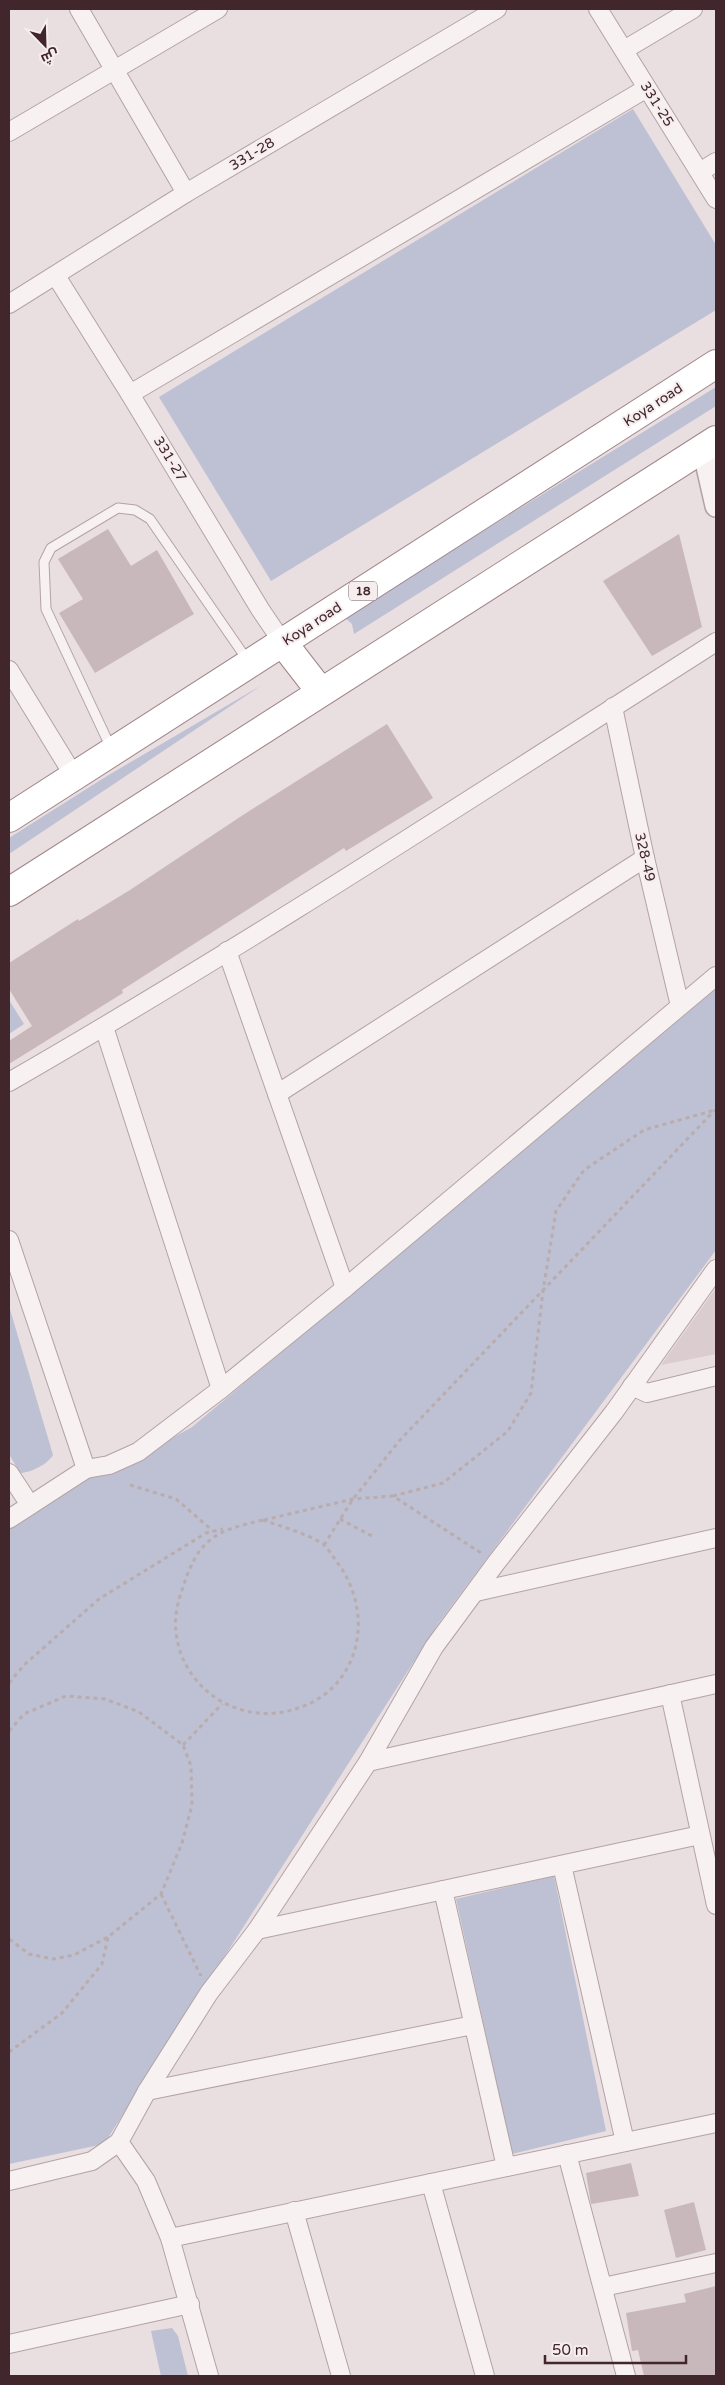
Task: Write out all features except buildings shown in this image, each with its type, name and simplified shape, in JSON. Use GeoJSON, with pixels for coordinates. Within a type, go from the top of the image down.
{"type":"FeatureCollection","features":[{"type":"Feature","properties":{"kind":"highway","name":"Koya road"},"geometry":{"type":"LineString","coordinates":[[9,818],[716,364]]}},
{"type":"Feature","properties":{"kind":"highway"},"geometry":{"type":"LineString","coordinates":[[9,892],[710,444]]}},
{"type":"Feature","properties":{"kind":"highway"},"geometry":{"type":"LineString","coordinates":[[283,643],[321,692]]}},
{"type":"Feature","properties":{"kind":"street"},"geometry":{"type":"LineString","coordinates":[[78,9],[186,193]]}},
{"type":"Feature","properties":{"kind":"street"},"geometry":{"type":"LineString","coordinates":[[9,132],[218,9]]}},
{"type":"Feature","properties":{"kind":"street","name":"331-28"},"geometry":{"type":"LineString","coordinates":[[9,304],[186,193],[497,9]]}},
{"type":"Feature","properties":{"kind":"street","name":"331-25"},"geometry":{"type":"LineString","coordinates":[[598,9],[716,199]]}},
{"type":"Feature","properties":{"kind":"street"},"geometry":{"type":"LineString","coordinates":[[624,50],[693,9]]}},
{"type":"Feature","properties":{"kind":"street"},"geometry":{"type":"LineString","coordinates":[[130,394],[647,88]]}},
{"type":"Feature","properties":{"kind":"street"},"geometry":{"type":"LineString","coordinates":[[700,172],[716,162]]}},
{"type":"Feature","properties":{"kind":"street","name":"331-27"},"geometry":{"type":"LineString","coordinates":[[56,276],[260,609],[283,643]]}},
{"type":"Feature","properties":{"kind":"street"},"geometry":{"type":"LineString","coordinates":[[710,444],[716,506]]}},
{"type":"Feature","properties":{"kind":"street"},"geometry":{"type":"LineString","coordinates":[[9,1082],[104,1027],[227,951],[716,642]]}},
{"type":"Feature","properties":{"kind":"street"},"geometry":{"type":"LineString","coordinates":[[9,670],[74,776]]}},
{"type":"Feature","properties":{"kind":"street","name":"328-49"},"geometry":{"type":"LineString","coordinates":[[614,707],[645,858],[680,1006]]}},
{"type":"Feature","properties":{"kind":"street"},"geometry":{"type":"LineString","coordinates":[[277,1094],[645,858]]}},
{"type":"Feature","properties":{"kind":"street"},"geometry":{"type":"LineString","coordinates":[[227,951],[346,1288]]}},
{"type":"Feature","properties":{"kind":"street"},"geometry":{"type":"LineString","coordinates":[[9,1519],[86,1469],[109,1465],[138,1452],[221,1389],[346,1288],[716,976]]}},
{"type":"Feature","properties":{"kind":"street"},"geometry":{"type":"LineString","coordinates":[[104,1027],[221,1389]]}},
{"type":"Feature","properties":{"kind":"street"},"geometry":{"type":"LineString","coordinates":[[9,1240],[86,1469]]}},
{"type":"Feature","properties":{"kind":"street"},"geometry":{"type":"LineString","coordinates":[[9,2181],[92,2162],[119,2142],[147,2091],[209,1993],[257,1930],[368,1762],[434,1647],[496,1563],[614,1412],[716,1269]]}},
{"type":"Feature","properties":{"kind":"street"},"geometry":{"type":"LineString","coordinates":[[632,1386],[647,1393],[716,1376]]}},
{"type":"Feature","properties":{"kind":"street"},"geometry":{"type":"LineString","coordinates":[[9,1473],[30,1506]]}},
{"type":"Feature","properties":{"kind":"street"},"geometry":{"type":"LineString","coordinates":[[476,1592],[716,1538]]}},
{"type":"Feature","properties":{"kind":"street"},"geometry":{"type":"LineString","coordinates":[[368,1762],[716,1684]]}},
{"type":"Feature","properties":{"kind":"street"},"geometry":{"type":"LineString","coordinates":[[670,1694],[716,1905]]}},
{"type":"Feature","properties":{"kind":"street"},"geometry":{"type":"LineString","coordinates":[[257,1930],[700,1835]]}},
{"type":"Feature","properties":{"kind":"street"},"geometry":{"type":"LineString","coordinates":[[562,1865],[625,2142]]}},
{"type":"Feature","properties":{"kind":"street"},"geometry":{"type":"LineString","coordinates":[[443,1890],[472,2025],[506,2167]]}},
{"type":"Feature","properties":{"kind":"street"},"geometry":{"type":"LineString","coordinates":[[147,2091],[472,2025]]}},
{"type":"Feature","properties":{"kind":"street"},"geometry":{"type":"LineString","coordinates":[[170,2238],[716,2123]]}},
{"type":"Feature","properties":{"kind":"street"},"geometry":{"type":"LineString","coordinates":[[119,2142],[146,2181],[170,2238],[209,2376]]}},
{"type":"Feature","properties":{"kind":"street"},"geometry":{"type":"LineString","coordinates":[[567,2154],[626,2376]]}},
{"type":"Feature","properties":{"kind":"street"},"geometry":{"type":"LineString","coordinates":[[430,2183],[485,2376]]}},
{"type":"Feature","properties":{"kind":"street"},"geometry":{"type":"LineString","coordinates":[[294,2211],[341,2376]]}},
{"type":"Feature","properties":{"kind":"street"},"geometry":{"type":"LineString","coordinates":[[603,2287],[716,2263]]}},
{"type":"Feature","properties":{"kind":"street"},"geometry":{"type":"LineString","coordinates":[[9,2344],[190,2304]]}},
{"type":"Feature","properties":{"kind":"lane"},"geometry":{"type":"LineString","coordinates":[[113,751],[46,609],[44,562],[51,548],[118,508],[135,510],[150,518],[250,663]]}},
{"type":"Feature","properties":{"kind":"path"},"geometry":{"type":"LineString","coordinates":[[9,1683],[24,1665],[100,1599],[206,1533],[353,1500],[393,1496],[443,1483],[508,1431],[531,1393],[543,1291],[556,1211],[584,1170],[644,1130],[716,1109]]}},
{"type":"Feature","properties":{"kind":"path"},"geometry":{"type":"LineString","coordinates":[[324,1545],[353,1500],[400,1440],[716,1109]]}},
{"type":"Feature","properties":{"kind":"path"},"geometry":{"type":"LineString","coordinates":[[130,1484],[176,1499],[216,1535]]}},
{"type":"Feature","properties":{"kind":"path"},"geometry":{"type":"LineString","coordinates":[[393,1496],[496,1563]]}},
{"type":"Feature","properties":{"kind":"path"},"geometry":{"type":"LineString","coordinates":[[340,1519],[374,1537]]}},
{"type":"Feature","properties":{"kind":"path"},"geometry":{"type":"LineString","coordinates":[[228,1528],[204,1543],[188,1571],[178,1602],[176,1632],[183,1660],[199,1686],[222,1704],[252,1714],[283,1714],[312,1704],[336,1684],[353,1658],[360,1628],[356,1598],[342,1570],[324,1545],[263,1520]]}},
{"type":"Feature","properties":{"kind":"path"},"geometry":{"type":"LineString","coordinates":[[9,1731],[24,1714],[66,1696],[105,1699],[139,1712],[183,1745],[190,1766],[192,1805],[182,1843],[161,1894],[108,1937],[74,1955],[53,1959],[29,1954],[9,1939]]}},
{"type":"Feature","properties":{"kind":"path"},"geometry":{"type":"LineString","coordinates":[[183,1745],[222,1704]]}},
{"type":"Feature","properties":{"kind":"path"},"geometry":{"type":"LineString","coordinates":[[161,1894],[209,1993]]}},
{"type":"Feature","properties":{"kind":"path"},"geometry":{"type":"LineString","coordinates":[[9,2052],[62,2013],[102,1964],[108,1937]]}},
{"type":"Feature","properties":{"kind":"shaded area"},"geometry":{"type":"Polygon","coordinates":[[[633,109],[716,245],[716,310],[271,581],[159,397],[633,109]]]}},
{"type":"Feature","properties":{"kind":"shaded area"},"geometry":{"type":"Polygon","coordinates":[[[716,387],[716,406],[354,634],[352,624],[344,617],[716,387]]]}},
{"type":"Feature","properties":{"kind":"shaded area"},"geometry":{"type":"Polygon","coordinates":[[[262,685],[9,854],[9,838],[107,776],[262,685]]]}},
{"type":"Feature","properties":{"kind":"shaded area"},"geometry":{"type":"Polygon","coordinates":[[[716,989],[716,1250],[438,1624],[104,2144],[9,2164],[9,1527],[91,1465],[115,1470],[192,1427],[716,989]]]}},
{"type":"Feature","properties":{"kind":"shaded area"},"geometry":{"type":"Polygon","coordinates":[[[9,1000],[24,1024],[9,1034],[9,1000]]]}},
{"type":"Feature","properties":{"kind":"shaded area"},"geometry":{"type":"Polygon","coordinates":[[[716,1288],[716,1354],[661,1365],[716,1288]]]}},
{"type":"Feature","properties":{"kind":"shaded area"},"geometry":{"type":"Polygon","coordinates":[[[9,1306],[53,1455],[47,1462],[38,1467],[20,1473],[9,1454],[9,1306]]]}},
{"type":"Feature","properties":{"kind":"shaded area"},"geometry":{"type":"Polygon","coordinates":[[[554,1876],[606,2131],[512,2154],[456,1899],[554,1876]]]}},
{"type":"Feature","properties":{"kind":"shaded area"},"geometry":{"type":"Polygon","coordinates":[[[172,2328],[178,2336],[188,2376],[161,2376],[151,2331],[172,2328]]]}}]}
